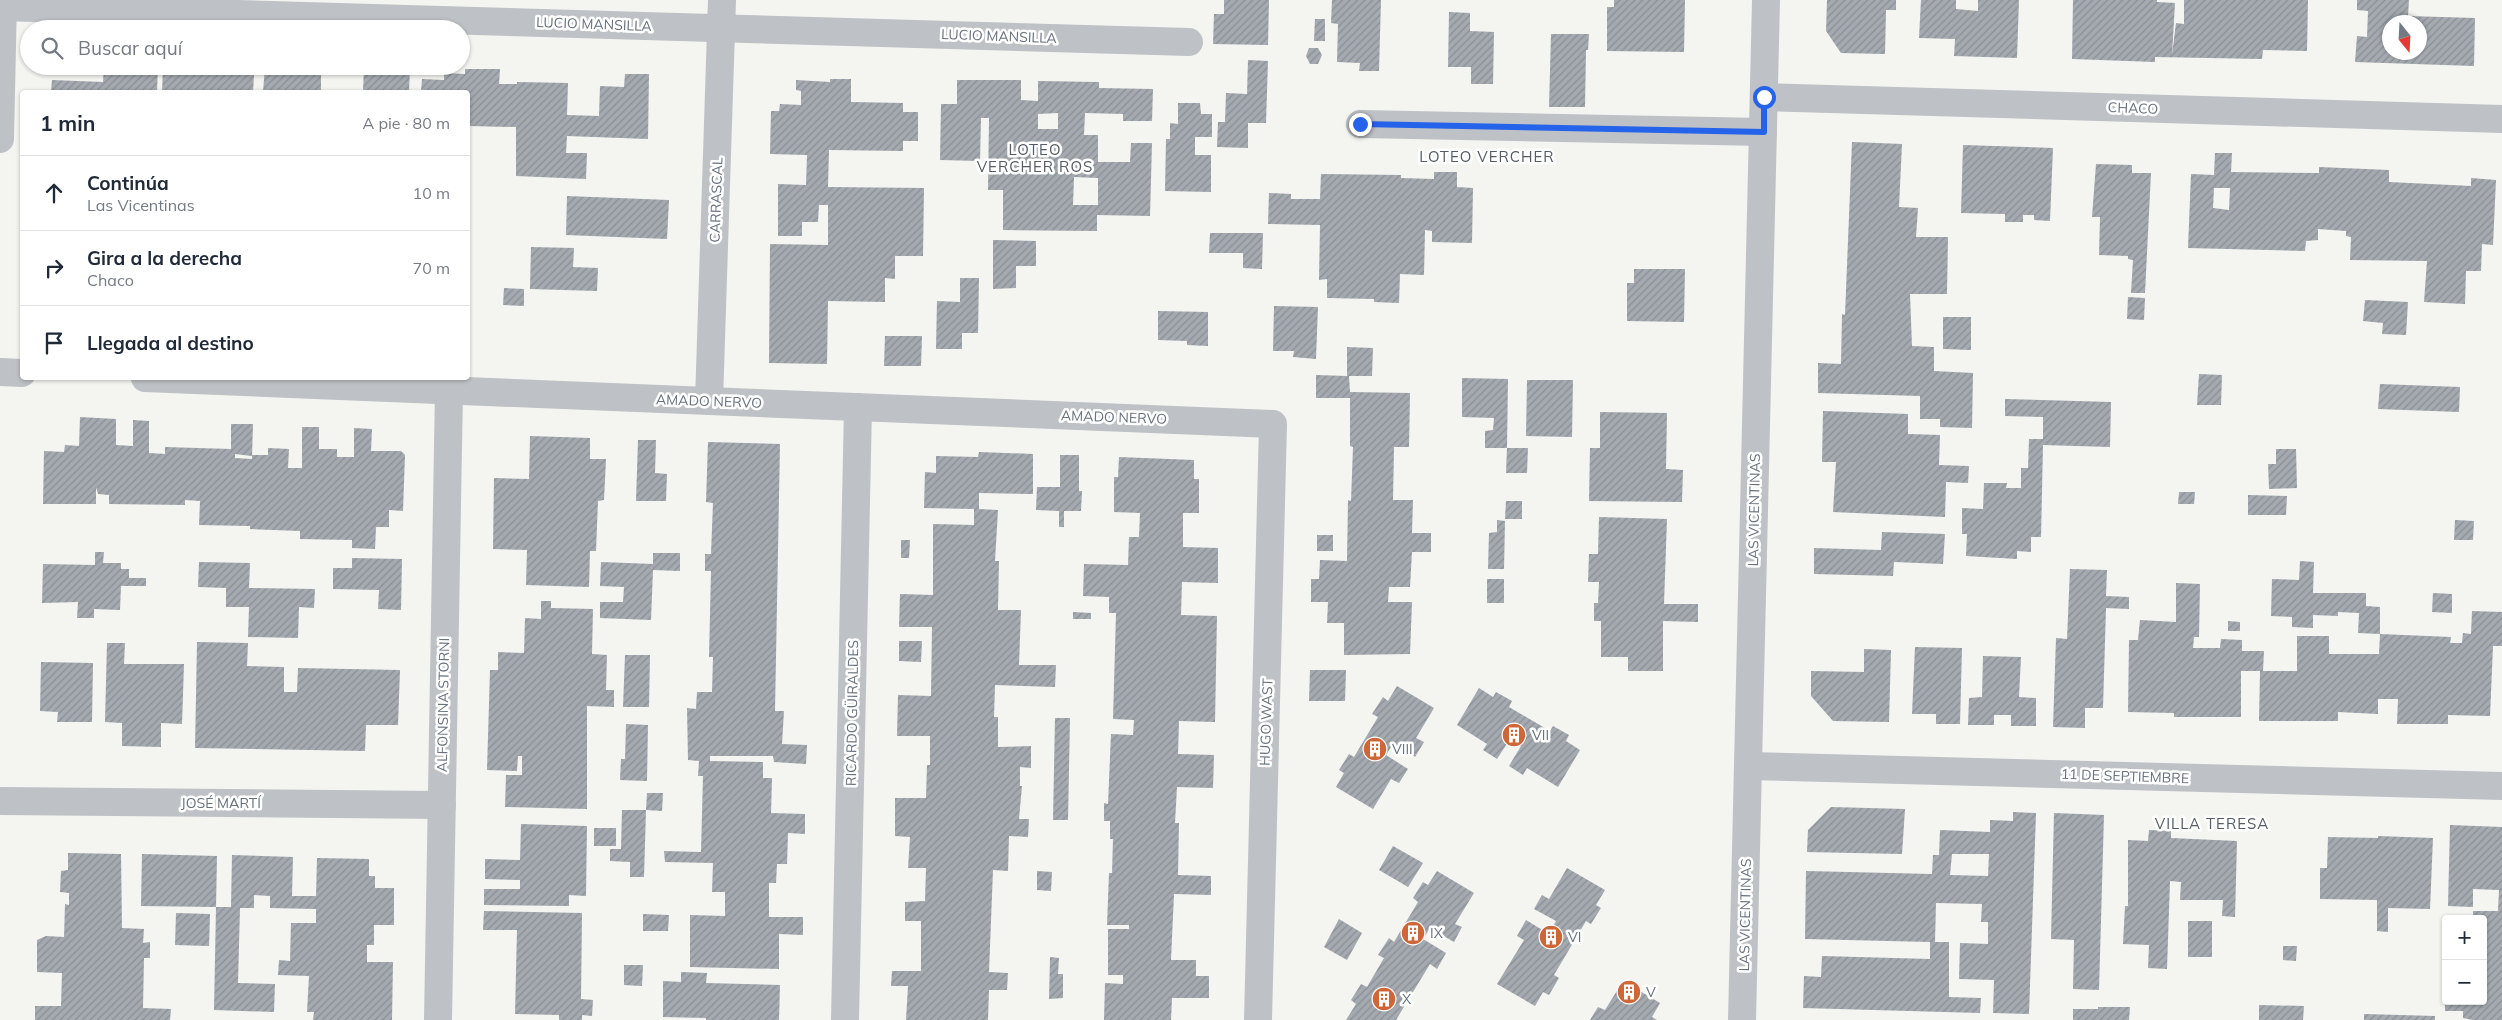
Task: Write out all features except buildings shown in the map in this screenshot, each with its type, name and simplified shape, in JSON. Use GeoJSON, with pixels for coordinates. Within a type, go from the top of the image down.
{"type":"FeatureCollection","features":[{"type":"Feature","properties":{"kind":"street","name":"CARRASCAL"},"geometry":{"type":"LineString","coordinates":[[709,401],[722,0]]}},
{"type":"Feature","properties":{"kind":"street","name":"LAS VICENTINAS"},"geometry":{"type":"LineString","coordinates":[[1742,1020],[1766,0]]}},
{"type":"Feature","properties":{"kind":"street","name":"LUCIO MANSILLA"},"geometry":{"type":"LineString","coordinates":[[2,5],[1189,42]]}},
{"type":"Feature","properties":{"kind":"street"},"geometry":{"type":"LineString","coordinates":[[0,139],[2,5]]}},
{"type":"Feature","properties":{"kind":"street","name":"CHACO"},"geometry":{"type":"LineString","coordinates":[[1764,97],[2502,119]]}},
{"type":"Feature","properties":{"kind":"street"},"geometry":{"type":"LineString","coordinates":[[1360,124],[1764,132]]}},
{"type":"Feature","properties":{"kind":"street"},"geometry":{"type":"LineString","coordinates":[[0,372],[20,372]]}},
{"type":"Feature","properties":{"kind":"street","name":"AMADO NERVO"},"geometry":{"type":"LineString","coordinates":[[196,380],[1273,424]]}},
{"type":"Feature","properties":{"kind":"street","name":"ALFONSINA STORNI"},"geometry":{"type":"LineString","coordinates":[[438,1020],[449,390]]}},
{"type":"Feature","properties":{"kind":"street","name":"RICARDO GÜIRALDES"},"geometry":{"type":"LineString","coordinates":[[846,1020],[858,407]]}},
{"type":"Feature","properties":{"kind":"street","name":"HUGO WAST"},"geometry":{"type":"LineString","coordinates":[[1258,1020],[1273,424]]}},
{"type":"Feature","properties":{"kind":"street","name":"11 DE SEPTIEMBRE"},"geometry":{"type":"LineString","coordinates":[[1748,766],[2502,786]]}},
{"type":"Feature","properties":{"kind":"street","name":"JOSÉ MARTÍ"},"geometry":{"type":"LineString","coordinates":[[0,801],[442,805]]}},
{"type":"Feature","properties":{"kind":"place","name":"VII"},"geometry":{"type":"Point","coordinates":[1514,735]}},
{"type":"Feature","properties":{"kind":"place","name":"VIII"},"geometry":{"type":"Point","coordinates":[1375,749]}},
{"type":"Feature","properties":{"kind":"place","name":"IX"},"geometry":{"type":"Point","coordinates":[1413,933]}},
{"type":"Feature","properties":{"kind":"place","name":"VI"},"geometry":{"type":"Point","coordinates":[1551,937]}},
{"type":"Feature","properties":{"kind":"place","name":"V"},"geometry":{"type":"Point","coordinates":[1629,992]}},
{"type":"Feature","properties":{"kind":"place","name":"X"},"geometry":{"type":"Point","coordinates":[1384,999]}},
{"type":"Feature","properties":{"kind":"district","name":"LOTEO VERCHER"},"geometry":{"type":"Point","coordinates":[1487,157]}},
{"type":"Feature","properties":{"kind":"district","name":"LOTEO VERCHER ROS"},"geometry":{"type":"Point","coordinates":[1035,158]}},
{"type":"Feature","properties":{"kind":"district","name":"VILLA TERESA"},"geometry":{"type":"Point","coordinates":[2212,824]}},
{"type":"Feature","properties":{"kind":"route"},"geometry":{"type":"LineString","coordinates":[[1360,124],[1764,132],[1764,97]]}}]}
